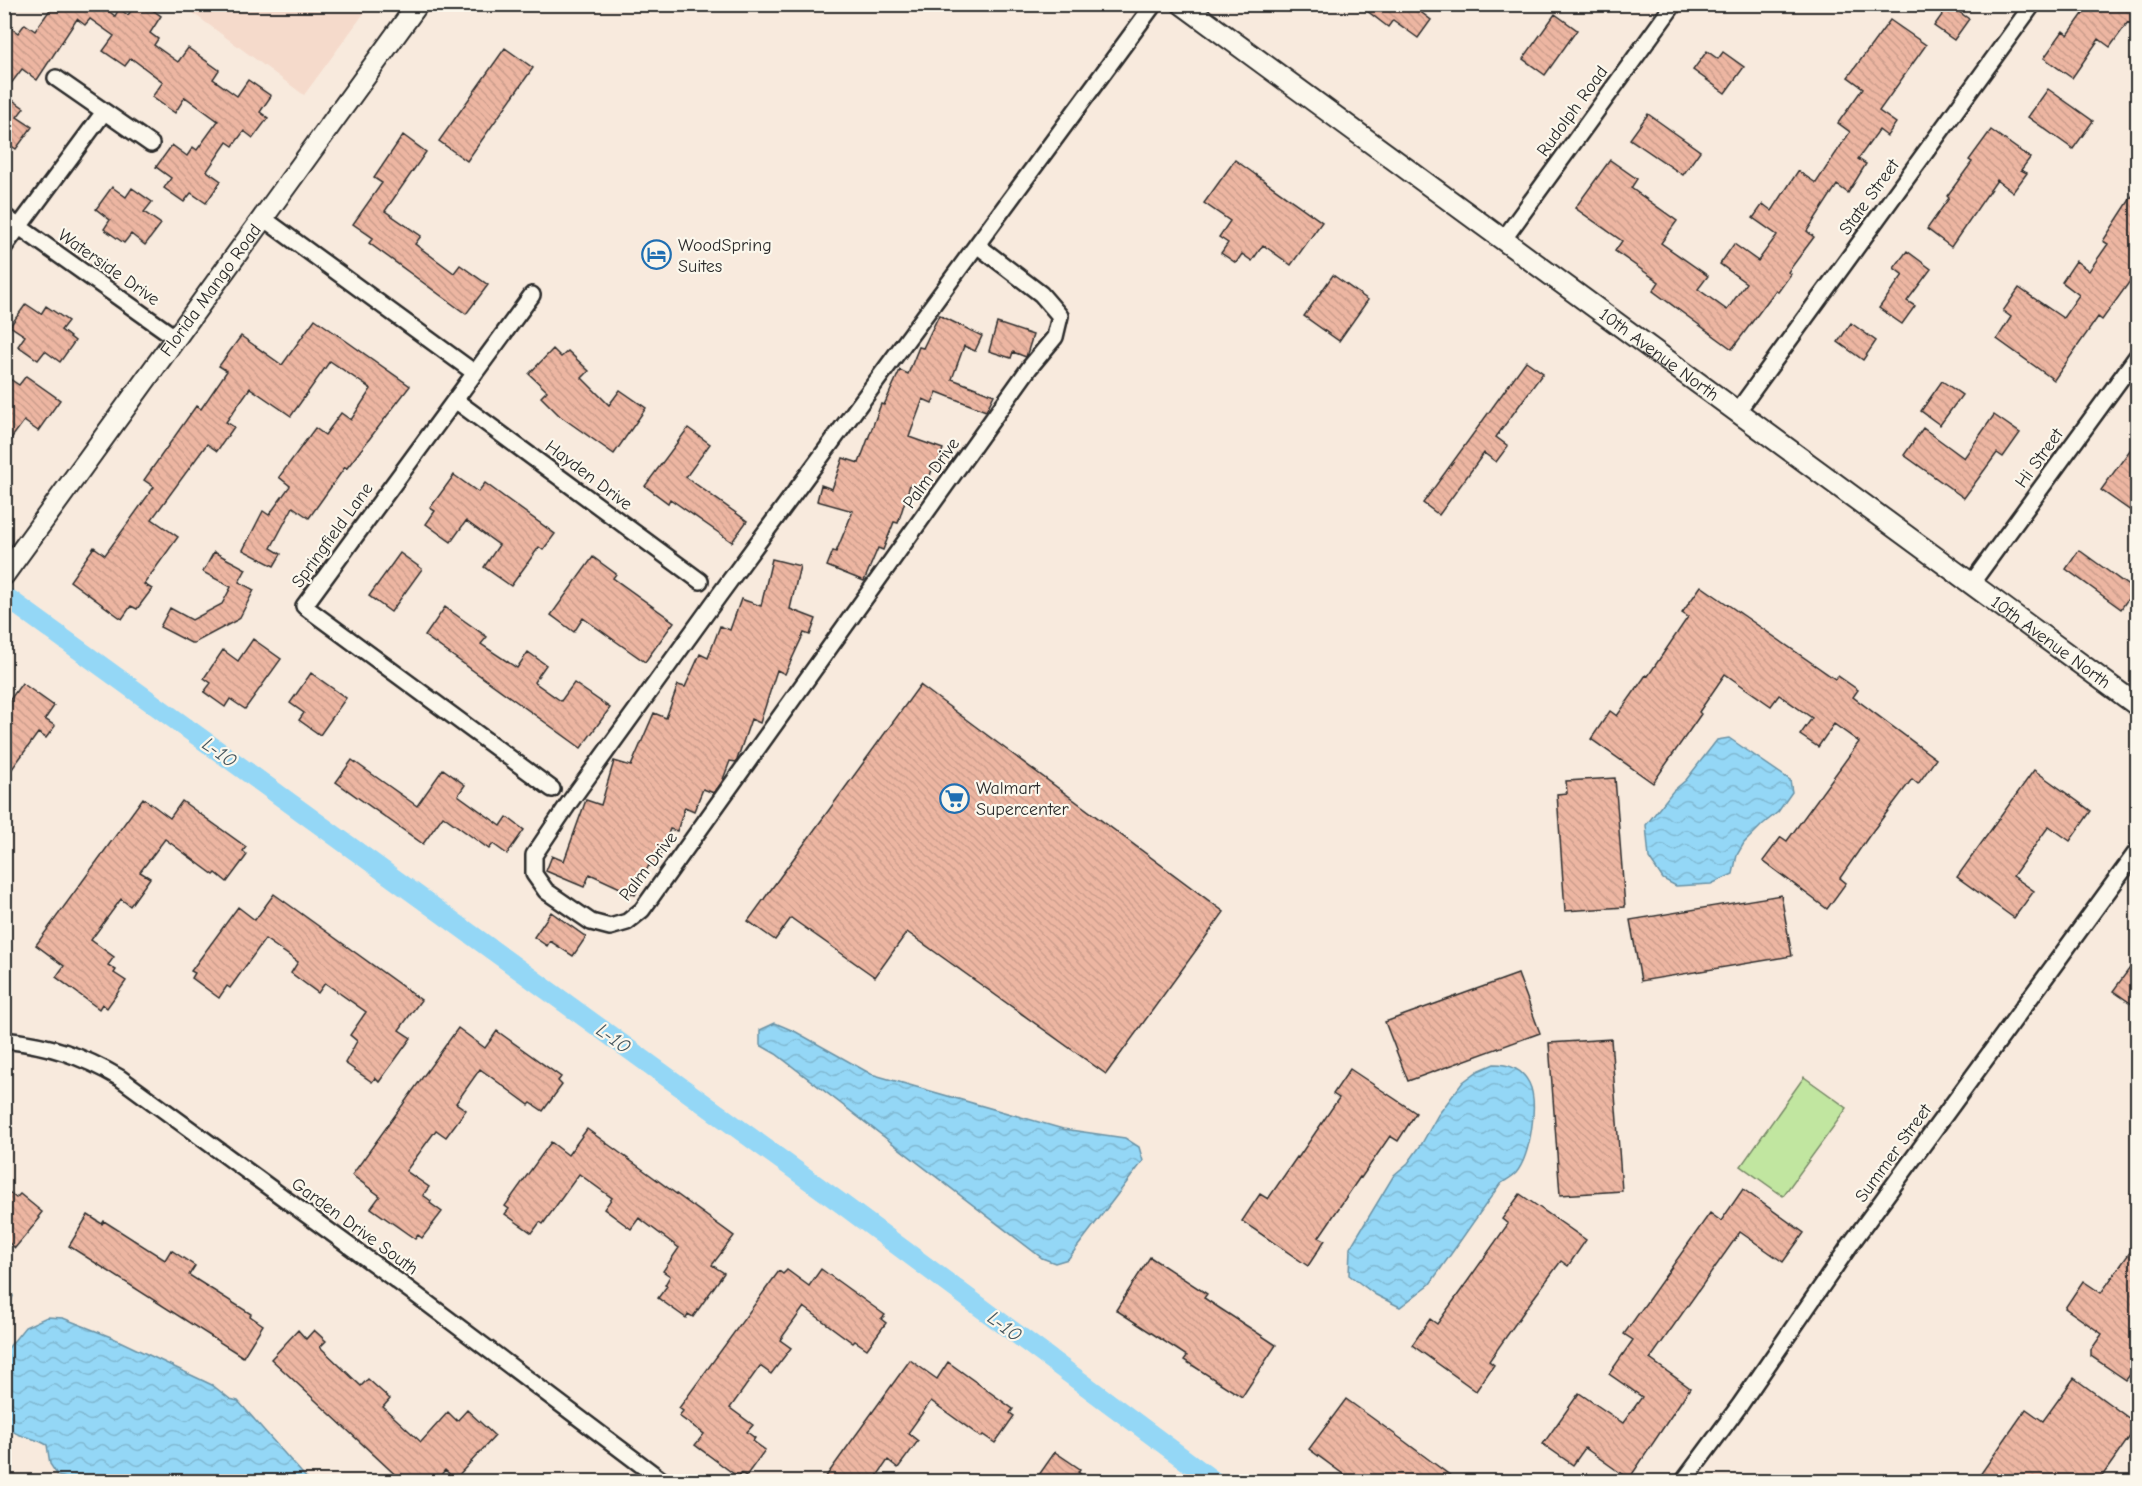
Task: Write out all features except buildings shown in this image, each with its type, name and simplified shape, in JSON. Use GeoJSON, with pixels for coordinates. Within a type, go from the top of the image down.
{"type":"FeatureCollection","features":[{"type":"Feature","properties":{"kind":"street","name":"Florida Mango Road"},"geometry":{"type":"LineString","coordinates":[[4,575],[418,4]]}},
{"type":"Feature","properties":{"kind":"street","name":"Palm Drive"},"geometry":{"type":"LineString","coordinates":[[977,245],[1041,294],[1060,316],[1055,337],[1016,387],[642,910],[627,922],[610,927],[591,922],[546,891],[534,874],[534,855],[569,802],[713,603],[1154,4]]}},
{"type":"Feature","properties":{"kind":"street","name":"10th Avenue North"},"geometry":{"type":"LineString","coordinates":[[1182,4],[2138,706]]}},
{"type":"Feature","properties":{"kind":"street","name":"Rudolph Road"},"geometry":{"type":"LineString","coordinates":[[1503,240],[1674,4]]}},
{"type":"Feature","properties":{"kind":"street","name":"State Street"},"geometry":{"type":"LineString","coordinates":[[1737,412],[2033,4]]}},
{"type":"Feature","properties":{"kind":"street"},"geometry":{"type":"LineString","coordinates":[[56,78],[151,144]]}},
{"type":"Feature","properties":{"kind":"street"},"geometry":{"type":"LineString","coordinates":[[4,247],[105,112]]}},
{"type":"Feature","properties":{"kind":"street","name":"Waterside Drive"},"geometry":{"type":"LineString","coordinates":[[4,216],[176,338]]}},
{"type":"Feature","properties":{"kind":"street"},"geometry":{"type":"LineString","coordinates":[[263,218],[475,373]]}},
{"type":"Feature","properties":{"kind":"street","name":"Springfield Lane"},"geometry":{"type":"LineString","coordinates":[[532,295],[304,606],[552,789]]}},
{"type":"Feature","properties":{"kind":"street","name":"Hi Street"},"geometry":{"type":"LineString","coordinates":[[1971,584],[2138,355]]}},
{"type":"Feature","properties":{"kind":"street","name":"Hayden Drive"},"geometry":{"type":"LineString","coordinates":[[455,399],[700,581]]}},
{"type":"Feature","properties":{"kind":"street","name":"Summer Street"},"geometry":{"type":"LineString","coordinates":[[1683,1482],[1740,1405],[1851,1245],[2138,850]]}},
{"type":"Feature","properties":{"kind":"street","name":"Garden Drive South"},"geometry":{"type":"LineString","coordinates":[[4,1040],[33,1043],[63,1050],[93,1062],[120,1078],[415,1294],[664,1482]]}},
{"type":"Feature","properties":{"kind":"shaded area"},"geometry":{"type":"Polygon","coordinates":[[[182,5],[370,5],[304,95],[182,5]]]}},
{"type":"Feature","properties":{"kind":"green space"},"geometry":{"type":"Polygon","coordinates":[[[1804,1077],[1847,1108],[1783,1196],[1741,1166],[1804,1077]]]}},
{"type":"Feature","properties":{"kind":"water"},"geometry":{"type":"Polygon","coordinates":[[[1729,738],[1790,780],[1792,792],[1778,812],[1744,843],[1737,855],[1733,874],[1711,884],[1676,886],[1663,879],[1649,858],[1646,825],[1673,791],[1686,780],[1717,740],[1729,738]]]}},
{"type":"Feature","properties":{"kind":"water"},"geometry":{"type":"Polygon","coordinates":[[[775,1023],[796,1032],[871,1074],[1063,1129],[1125,1138],[1139,1147],[1143,1161],[1068,1259],[1055,1263],[1042,1258],[776,1054],[760,1045],[760,1030],[775,1023]]]}},
{"type":"Feature","properties":{"kind":"water"},"geometry":{"type":"Polygon","coordinates":[[[1494,1064],[1514,1068],[1523,1074],[1529,1083],[1532,1092],[1533,1116],[1525,1155],[1516,1173],[1500,1184],[1430,1284],[1400,1307],[1376,1295],[1349,1275],[1350,1248],[1394,1175],[1408,1163],[1438,1115],[1463,1082],[1478,1071],[1494,1064]]]}},
{"type":"Feature","properties":{"kind":"water"},"geometry":{"type":"Polygon","coordinates":[[[5,1276],[10,1278],[8,1289],[13,1296],[5,1308],[5,1276]]]}},
{"type":"Feature","properties":{"kind":"water"},"geometry":{"type":"Polygon","coordinates":[[[47,1317],[63,1318],[111,1337],[212,1385],[230,1399],[238,1401],[309,1481],[83,1482],[58,1476],[50,1464],[47,1445],[15,1433],[5,1425],[5,1352],[25,1327],[47,1317]]]}},
{"type":"Feature","properties":{"kind":"waterway","name":"L-10"},"geometry":{"type":"LineString","coordinates":[[9,599],[842,1204],[1215,1482]]}},
{"type":"Feature","properties":{"kind":"place","name":"WoodSpring Suites"},"geometry":{"type":"Point","coordinates":[657,255]}},
{"type":"Feature","properties":{"kind":"place","name":"Walmart Supercenter"},"geometry":{"type":"Point","coordinates":[955,798]}}]}
